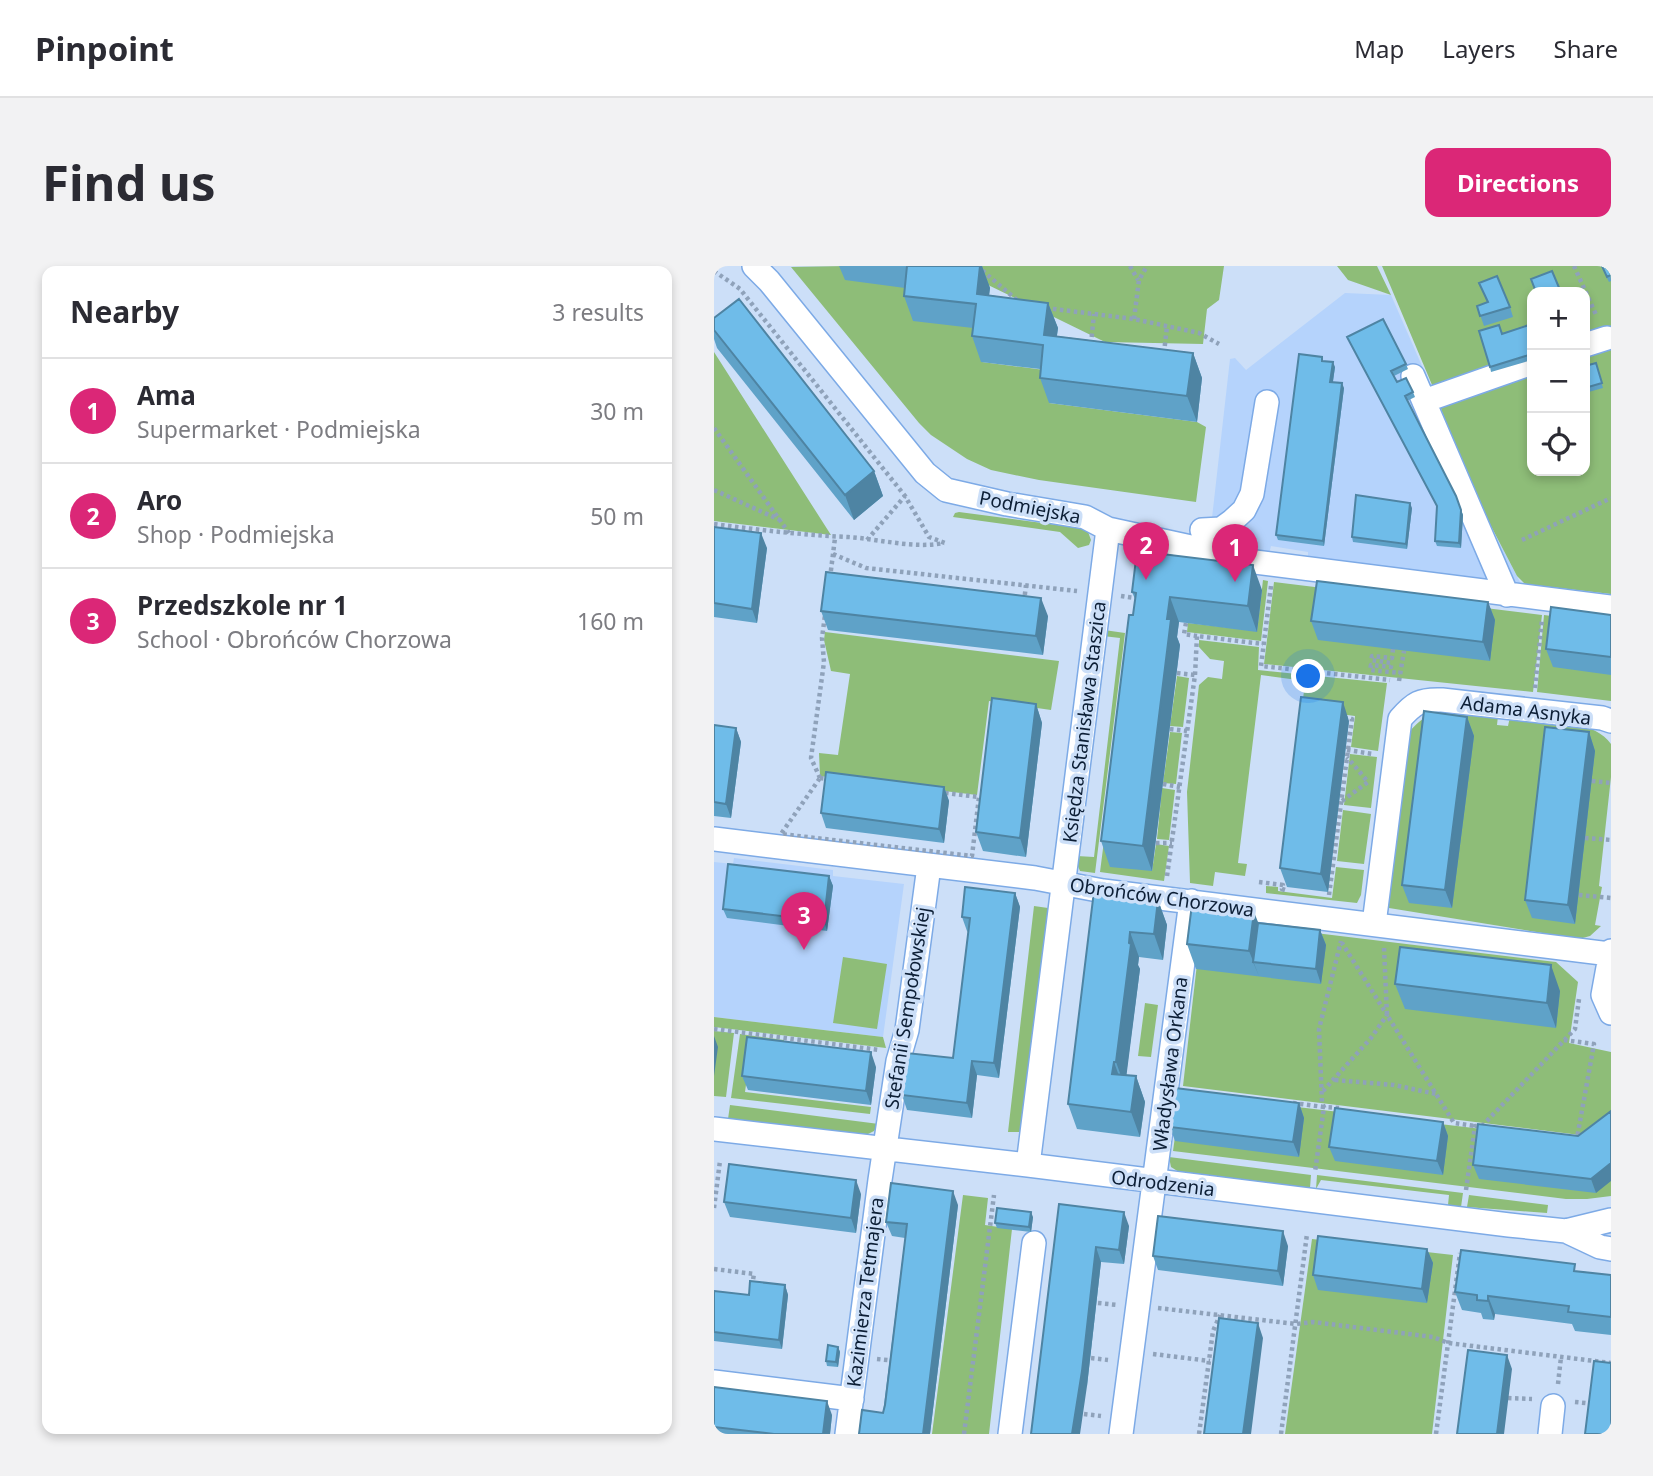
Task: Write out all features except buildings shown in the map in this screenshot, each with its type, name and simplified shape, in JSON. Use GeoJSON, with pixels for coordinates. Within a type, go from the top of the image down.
{"type":"FeatureCollection","features":[{"type":"Feature","properties":{"kind":"street","name":"Podmiejska"},"geometry":{"type":"LineString","coordinates":[[754,266],[925,473],[946,490],[1007,504],[1085,517],[1108,529],[1200,549],[1231,559],[1611,607]]}},
{"type":"Feature","properties":{"kind":"street"},"geometry":{"type":"LineString","coordinates":[[1590,343],[1607,338]]}},
{"type":"Feature","properties":{"kind":"street"},"geometry":{"type":"LineString","coordinates":[[1424,401],[1527,365]]}},
{"type":"Feature","properties":{"kind":"street"},"geometry":{"type":"LineString","coordinates":[[1413,376],[1507,595]]}},
{"type":"Feature","properties":{"kind":"street"},"geometry":{"type":"LineString","coordinates":[[1202,530],[1221,529],[1244,510],[1252,494],[1267,402]]}},
{"type":"Feature","properties":{"kind":"street","name":"Księdza Stanisława Staszica"},"geometry":{"type":"LineString","coordinates":[[1028,1166],[1108,529]]}},
{"type":"Feature","properties":{"kind":"street","name":"Adama Asnyka"},"geometry":{"type":"LineString","coordinates":[[1379,932],[1400,719],[1410,707],[1424,699],[1441,700],[1611,721]]}},
{"type":"Feature","properties":{"kind":"street","name":"Obrońców Chorzowa"},"geometry":{"type":"LineString","coordinates":[[714,839],[1063,883],[1379,932],[1611,953]]}},
{"type":"Feature","properties":{"kind":"street","name":"Stefanii Sempołowskiej"},"geometry":{"type":"LineString","coordinates":[[886,1150],[898,1061],[907,1030],[929,866]]}},
{"type":"Feature","properties":{"kind":"street","name":"Władysława Orkana"},"geometry":{"type":"LineString","coordinates":[[1115,1425],[1154,1182],[1191,901]]}},
{"type":"Feature","properties":{"kind":"street"},"geometry":{"type":"LineString","coordinates":[[1611,953],[1603,995],[1611,1013]]}},
{"type":"Feature","properties":{"kind":"street","name":"Odrodzenia"},"geometry":{"type":"LineString","coordinates":[[714,1129],[1566,1231],[1607,1225]]}},
{"type":"Feature","properties":{"kind":"street","name":"Kazimierza Tetmajera"},"geometry":{"type":"LineString","coordinates":[[847,1434],[886,1150]]}},
{"type":"Feature","properties":{"kind":"street"},"geometry":{"type":"LineString","coordinates":[[1566,1231],[1600,1247],[1611,1249]]}},
{"type":"Feature","properties":{"kind":"street"},"geometry":{"type":"LineString","coordinates":[[1010,1434],[1034,1243]]}},
{"type":"Feature","properties":{"kind":"street"},"geometry":{"type":"LineString","coordinates":[[714,1382],[852,1399]]}},
{"type":"Feature","properties":{"kind":"street"},"geometry":{"type":"LineString","coordinates":[[1550,1434],[1555,1398]]}},
{"type":"Feature","properties":{"kind":"path"},"geometry":{"type":"LineString","coordinates":[[977,266],[1023,305]]}},
{"type":"Feature","properties":{"kind":"path"},"geometry":{"type":"LineString","coordinates":[[1130,266],[1139,280]]}},
{"type":"Feature","properties":{"kind":"path"},"geometry":{"type":"LineString","coordinates":[[1134,319],[1139,280],[1147,266]]}},
{"type":"Feature","properties":{"kind":"path"},"geometry":{"type":"LineString","coordinates":[[1574,266],[1607,338]]}},
{"type":"Feature","properties":{"kind":"path"},"geometry":{"type":"LineString","coordinates":[[714,271],[740,289],[779,337],[905,496],[929,537],[945,543],[928,546],[714,524]]}},
{"type":"Feature","properties":{"kind":"path"},"geometry":{"type":"LineString","coordinates":[[1035,306],[1134,319],[1199,333],[1219,344]]}},
{"type":"Feature","properties":{"kind":"path"},"geometry":{"type":"LineString","coordinates":[[749,322],[760,314]]}},
{"type":"Feature","properties":{"kind":"path"},"geometry":{"type":"LineString","coordinates":[[1090,352],[1094,314]]}},
{"type":"Feature","properties":{"kind":"path"},"geometry":{"type":"LineString","coordinates":[[1163,361],[1167,326]]}},
{"type":"Feature","properties":{"kind":"path"},"geometry":{"type":"LineString","coordinates":[[772,342],[779,337]]}},
{"type":"Feature","properties":{"kind":"path"},"geometry":{"type":"LineString","coordinates":[[806,385],[813,380]]}},
{"type":"Feature","properties":{"kind":"path"},"geometry":{"type":"LineString","coordinates":[[840,427],[847,422]]}},
{"type":"Feature","properties":{"kind":"path"},"geometry":{"type":"LineString","coordinates":[[714,428],[790,533]]}},
{"type":"Feature","properties":{"kind":"path"},"geometry":{"type":"LineString","coordinates":[[873,470],[880,464]]}},
{"type":"Feature","properties":{"kind":"path"},"geometry":{"type":"LineString","coordinates":[[714,490],[781,521]]}},
{"type":"Feature","properties":{"kind":"path"},"geometry":{"type":"LineString","coordinates":[[867,540],[905,496]]}},
{"type":"Feature","properties":{"kind":"path"},"geometry":{"type":"LineString","coordinates":[[1522,540],[1611,498]]}},
{"type":"Feature","properties":{"kind":"path"},"geometry":{"type":"LineString","coordinates":[[828,590],[835,538]]}},
{"type":"Feature","properties":{"kind":"path"},"geometry":{"type":"LineString","coordinates":[[833,554],[866,568],[1083,592]]}},
{"type":"Feature","properties":{"kind":"path"},"geometry":{"type":"LineString","coordinates":[[864,581],[866,568]]}},
{"type":"Feature","properties":{"kind":"path"},"geometry":{"type":"LineString","coordinates":[[1272,578],[1261,666],[1390,680]]}},
{"type":"Feature","properties":{"kind":"path"},"geometry":{"type":"LineString","coordinates":[[971,593],[973,579]]}},
{"type":"Feature","properties":{"kind":"path"},"geometry":{"type":"LineString","coordinates":[[1023,613],[1026,585]]}},
{"type":"Feature","properties":{"kind":"path"},"geometry":{"type":"LineString","coordinates":[[820,778],[811,758],[824,662],[822,638],[827,602]]}},
{"type":"Feature","properties":{"kind":"path"},"geometry":{"type":"LineString","coordinates":[[1534,696],[1543,613]]}},
{"type":"Feature","properties":{"kind":"path"},"geometry":{"type":"LineString","coordinates":[[1186,623],[1184,634],[1263,645]]}},
{"type":"Feature","properties":{"kind":"path"},"geometry":{"type":"LineString","coordinates":[[1166,884],[1195,675],[1197,636]]}},
{"type":"Feature","properties":{"kind":"path"},"geometry":{"type":"LineString","coordinates":[[1393,649],[1392,658],[1372,656],[1371,660],[1391,663],[1391,667],[1371,666],[1370,670],[1400,673]]}},
{"type":"Feature","properties":{"kind":"path"},"geometry":{"type":"LineString","coordinates":[[1399,681],[1404,650]]}},
{"type":"Feature","properties":{"kind":"path"},"geometry":{"type":"LineString","coordinates":[[1177,673],[1195,675]]}},
{"type":"Feature","properties":{"kind":"path"},"geometry":{"type":"LineString","coordinates":[[1318,894],[1330,895],[1352,719],[1339,717]]}},
{"type":"Feature","properties":{"kind":"path"},"geometry":{"type":"LineString","coordinates":[[1170,729],[1187,731]]}},
{"type":"Feature","properties":{"kind":"path"},"geometry":{"type":"LineString","coordinates":[[1347,752],[1381,755]]}},
{"type":"Feature","properties":{"kind":"path"},"geometry":{"type":"LineString","coordinates":[[1342,802],[1368,782],[1347,752]]}},
{"type":"Feature","properties":{"kind":"path"},"geometry":{"type":"LineString","coordinates":[[820,778],[979,797],[972,856],[781,834],[820,778]]}},
{"type":"Feature","properties":{"kind":"path"},"geometry":{"type":"LineString","coordinates":[[1592,781],[1611,783]]}},
{"type":"Feature","properties":{"kind":"path"},"geometry":{"type":"LineString","coordinates":[[1163,785],[1180,787]]}},
{"type":"Feature","properties":{"kind":"path"},"geometry":{"type":"LineString","coordinates":[[1585,838],[1611,840]]}},
{"type":"Feature","properties":{"kind":"path"},"geometry":{"type":"LineString","coordinates":[[1156,843],[1172,843]]}},
{"type":"Feature","properties":{"kind":"path"},"geometry":{"type":"LineString","coordinates":[[1259,882],[1283,885],[1282,889],[1294,891]]}},
{"type":"Feature","properties":{"kind":"path"},"geometry":{"type":"LineString","coordinates":[[1579,895],[1611,898]]}},
{"type":"Feature","properties":{"kind":"path"},"geometry":{"type":"LineString","coordinates":[[1323,1092],[1371,1038],[1387,1014],[1379,932]]}},
{"type":"Feature","properties":{"kind":"path"},"geometry":{"type":"LineString","coordinates":[[1315,1172],[1324,1107],[1319,1029],[1342,934]]}},
{"type":"Feature","properties":{"kind":"path"},"geometry":{"type":"LineString","coordinates":[[1341,942],[1454,1123]]}},
{"type":"Feature","properties":{"kind":"path"},"geometry":{"type":"LineString","coordinates":[[1482,1126],[1574,1029],[1580,993]]}},
{"type":"Feature","properties":{"kind":"path"},"geometry":{"type":"LineString","coordinates":[[714,1029],[884,1051]]}},
{"type":"Feature","properties":{"kind":"path"},"geometry":{"type":"LineString","coordinates":[[790,1047],[791,1039]]}},
{"type":"Feature","properties":{"kind":"path"},"geometry":{"type":"LineString","coordinates":[[1564,1040],[1594,1044],[1577,1138],[1586,1136]]}},
{"type":"Feature","properties":{"kind":"path"},"geometry":{"type":"LineString","coordinates":[[845,1054],[846,1046]]}},
{"type":"Feature","properties":{"kind":"path"},"geometry":{"type":"LineString","coordinates":[[1334,1080],[1394,1085],[1436,1094]]}},
{"type":"Feature","properties":{"kind":"path"},"geometry":{"type":"LineString","coordinates":[[1284,1102],[1350,1110]]}},
{"type":"Feature","properties":{"kind":"path"},"geometry":{"type":"LineString","coordinates":[[1441,1121],[1496,1128]]}},
{"type":"Feature","properties":{"kind":"path"},"geometry":{"type":"LineString","coordinates":[[1466,1191],[1475,1126]]}},
{"type":"Feature","properties":{"kind":"path"},"geometry":{"type":"LineString","coordinates":[[714,1208],[720,1161]]}},
{"type":"Feature","properties":{"kind":"path"},"geometry":{"type":"LineString","coordinates":[[964,1434],[993,1195]]}},
{"type":"Feature","properties":{"kind":"path"},"geometry":{"type":"LineString","coordinates":[[1281,1434],[1307,1234]]}},
{"type":"Feature","properties":{"kind":"path"},"geometry":{"type":"LineString","coordinates":[[1436,1434],[1460,1253]]}},
{"type":"Feature","properties":{"kind":"path"},"geometry":{"type":"LineString","coordinates":[[714,1269],[754,1274],[752,1289]]}},
{"type":"Feature","properties":{"kind":"path"},"geometry":{"type":"LineString","coordinates":[[1098,1303],[1125,1306]]}},
{"type":"Feature","properties":{"kind":"path"},"geometry":{"type":"LineString","coordinates":[[1147,1307],[1296,1324],[1313,1322],[1433,1337],[1448,1343],[1611,1363]]}},
{"type":"Feature","properties":{"kind":"path"},"geometry":{"type":"LineString","coordinates":[[1199,1434],[1213,1331],[1220,1315]]}},
{"type":"Feature","properties":{"kind":"path"},"geometry":{"type":"LineString","coordinates":[[1141,1353],[1220,1362]]}},
{"type":"Feature","properties":{"kind":"path"},"geometry":{"type":"LineString","coordinates":[[1555,1398],[1561,1357]]}},
{"type":"Feature","properties":{"kind":"path"},"geometry":{"type":"LineString","coordinates":[[873,1358],[897,1361]]}},
{"type":"Feature","properties":{"kind":"path"},"geometry":{"type":"LineString","coordinates":[[1091,1358],[1115,1361]]}},
{"type":"Feature","properties":{"kind":"path"},"geometry":{"type":"LineString","coordinates":[[1084,1414],[1115,1425]]}},
{"type":"Feature","properties":{"kind":"path"},"geometry":{"type":"LineString","coordinates":[[1202,1415],[1213,1416]]}},
{"type":"Feature","properties":{"kind":"shaded area"},"geometry":{"type":"Polygon","coordinates":[[[1345,293],[1391,295],[1443,414],[1466,478],[1522,586],[1308,560],[1308,552],[1271,546],[1269,554],[1236,550],[1231,547],[1218,523],[1212,518],[1230,359],[1235,358],[1246,370],[1345,293]]]}},
{"type":"Feature","properties":{"kind":"shaded area"},"geometry":{"type":"Polygon","coordinates":[[[734,858],[833,870],[833,876],[904,884],[883,1037],[714,1017],[714,862],[733,864],[734,858]]]}},
{"type":"Feature","properties":{"kind":"green space"},"geometry":{"type":"Polygon","coordinates":[[[846,266],[916,289],[985,330],[982,362],[1052,371],[1049,403],[1197,422],[1206,427],[1196,502],[1039,480],[991,470],[967,459],[931,435],[791,267],[846,266]]]}},
{"type":"Feature","properties":{"kind":"green space"},"geometry":{"type":"Polygon","coordinates":[[[959,266],[1224,266],[1219,300],[1207,309],[1203,344],[1105,342],[984,283],[959,266]]]}},
{"type":"Feature","properties":{"kind":"green space"},"geometry":{"type":"Polygon","coordinates":[[[1337,266],[1377,266],[1391,295],[1348,280],[1337,266]]]}},
{"type":"Feature","properties":{"kind":"green space"},"geometry":{"type":"Polygon","coordinates":[[[1382,266],[1611,266],[1611,594],[1525,584],[1517,576],[1466,478],[1435,392],[1382,266]]]}},
{"type":"Feature","properties":{"kind":"green space"},"geometry":{"type":"Polygon","coordinates":[[[714,352],[831,535],[714,521],[714,352]]]}},
{"type":"Feature","properties":{"kind":"green space"},"geometry":{"type":"Polygon","coordinates":[[[959,512],[1087,529],[1091,540],[1089,545],[1078,548],[1060,532],[953,517],[959,512]]]}},
{"type":"Feature","properties":{"kind":"green space"},"geometry":{"type":"Polygon","coordinates":[[[1263,580],[1268,581],[1261,641],[1187,632],[1188,623],[1257,631],[1263,580]]]}},
{"type":"Feature","properties":{"kind":"green space"},"geometry":{"type":"Polygon","coordinates":[[[1274,582],[1542,615],[1533,692],[1264,664],[1274,582]]]}},
{"type":"Feature","properties":{"kind":"green space"},"geometry":{"type":"Polygon","coordinates":[[[1544,615],[1611,624],[1611,701],[1537,692],[1544,615]]]}},
{"type":"Feature","properties":{"kind":"green space"},"geometry":{"type":"Polygon","coordinates":[[[1104,630],[1125,633],[1095,873],[1080,871],[1077,856],[1094,857],[1120,638],[1103,636],[1104,630]]]}},
{"type":"Feature","properties":{"kind":"green space"},"geometry":{"type":"Polygon","coordinates":[[[825,632],[1059,661],[1051,710],[989,701],[977,795],[820,776],[819,753],[838,755],[850,674],[831,671],[824,640],[825,632]]]}},
{"type":"Feature","properties":{"kind":"green space"},"geometry":{"type":"Polygon","coordinates":[[[1130,638],[1152,871],[1156,844],[1169,846],[1164,881],[1100,872],[1130,638]]]}},
{"type":"Feature","properties":{"kind":"green space"},"geometry":{"type":"Polygon","coordinates":[[[1199,640],[1259,647],[1258,670],[1387,683],[1378,751],[1351,747],[1355,716],[1302,709],[1305,681],[1261,675],[1238,863],[1247,864],[1245,876],[1215,872],[1213,886],[1190,883],[1187,792],[1199,685],[1208,677],[1222,679],[1224,661],[1210,659],[1199,647],[1199,640]]]}},
{"type":"Feature","properties":{"kind":"green space"},"geometry":{"type":"Polygon","coordinates":[[[1177,676],[1189,678],[1183,727],[1170,726],[1177,676]]]}},
{"type":"Feature","properties":{"kind":"green space"},"geometry":{"type":"Polygon","coordinates":[[[1443,711],[1498,716],[1497,725],[1508,726],[1510,717],[1565,722],[1592,729],[1603,735],[1611,744],[1611,777],[1599,886],[1602,887],[1595,925],[1601,926],[1590,936],[1579,939],[1389,908],[1387,904],[1409,732],[1424,718],[1443,711]]]}},
{"type":"Feature","properties":{"kind":"green space"},"geometry":{"type":"Polygon","coordinates":[[[1170,732],[1182,733],[1176,784],[1163,783],[1170,732]]]}},
{"type":"Feature","properties":{"kind":"green space"},"geometry":{"type":"Polygon","coordinates":[[[1350,754],[1377,757],[1371,808],[1344,805],[1350,754]]]}},
{"type":"Feature","properties":{"kind":"green space"},"geometry":{"type":"Polygon","coordinates":[[[1162,788],[1175,790],[1169,840],[1157,839],[1162,788]]]}},
{"type":"Feature","properties":{"kind":"green space"},"geometry":{"type":"Polygon","coordinates":[[[1343,810],[1371,814],[1364,864],[1337,861],[1343,810]]]}},
{"type":"Feature","properties":{"kind":"green space"},"geometry":{"type":"Polygon","coordinates":[[[1336,867],[1364,870],[1361,895],[1357,903],[1266,893],[1266,886],[1278,887],[1278,891],[1332,898],[1336,867]]]}},
{"type":"Feature","properties":{"kind":"green space"},"geometry":{"type":"Polygon","coordinates":[[[1034,906],[1048,908],[1022,1124],[1020,1132],[1008,1132],[1034,906]]]}},
{"type":"Feature","properties":{"kind":"green space"},"geometry":{"type":"Polygon","coordinates":[[[1232,923],[1556,962],[1578,982],[1569,1043],[1611,1052],[1611,1112],[1580,1135],[1183,1086],[1201,929],[1232,923]]]}},
{"type":"Feature","properties":{"kind":"green space"},"geometry":{"type":"Polygon","coordinates":[[[843,957],[887,964],[877,1029],[833,1023],[843,957]]]}},
{"type":"Feature","properties":{"kind":"green space"},"geometry":{"type":"Polygon","coordinates":[[[1145,1003],[1158,1005],[1151,1057],[1138,1056],[1145,1003]]]}},
{"type":"Feature","properties":{"kind":"green space"},"geometry":{"type":"Polygon","coordinates":[[[714,1017],[883,1037],[886,1048],[714,1027],[714,1017]]]}},
{"type":"Feature","properties":{"kind":"green space"},"geometry":{"type":"Polygon","coordinates":[[[714,1031],[734,1033],[726,1097],[714,1096],[714,1031]]]}},
{"type":"Feature","properties":{"kind":"green space"},"geometry":{"type":"Polygon","coordinates":[[[740,1034],[784,1040],[782,1052],[751,1048],[745,1092],[871,1107],[870,1114],[731,1098],[740,1034]]]}},
{"type":"Feature","properties":{"kind":"green space"},"geometry":{"type":"Polygon","coordinates":[[[1181,1093],[1573,1140],[1611,1118],[1611,1196],[1566,1199],[1173,1151],[1181,1093]]]}},
{"type":"Feature","properties":{"kind":"green space"},"geometry":{"type":"Polygon","coordinates":[[[730,1105],[879,1124],[874,1131],[866,1135],[728,1119],[730,1105]]]}},
{"type":"Feature","properties":{"kind":"green space"},"geometry":{"type":"Polygon","coordinates":[[[1169,1157],[1311,1175],[1310,1188],[1179,1172],[1171,1167],[1169,1157]]]}},
{"type":"Feature","properties":{"kind":"green space"},"geometry":{"type":"Polygon","coordinates":[[[1317,1175],[1463,1193],[1461,1207],[1448,1205],[1449,1195],[1321,1180],[1316,1189],[1317,1175]]]}},
{"type":"Feature","properties":{"kind":"green space"},"geometry":{"type":"Polygon","coordinates":[[[963,1195],[988,1198],[985,1225],[1012,1229],[989,1434],[932,1434],[963,1195]]]}},
{"type":"Feature","properties":{"kind":"green space"},"geometry":{"type":"Polygon","coordinates":[[[1469,1195],[1548,1205],[1547,1213],[1467,1207],[1469,1195]]]}},
{"type":"Feature","properties":{"kind":"green space"},"geometry":{"type":"Polygon","coordinates":[[[1312,1239],[1453,1255],[1432,1434],[1285,1434],[1312,1239]]]}},
{"type":"Feature","properties":{"kind":"place","name":"Aro"},"geometry":{"type":"Point","coordinates":[1146,580]}},
{"type":"Feature","properties":{"kind":"place","name":"Ama"},"geometry":{"type":"Point","coordinates":[1235,582]}},
{"type":"Feature","properties":{"kind":"place","name":"Przedszkole nr 1"},"geometry":{"type":"Point","coordinates":[804,950]}}]}
